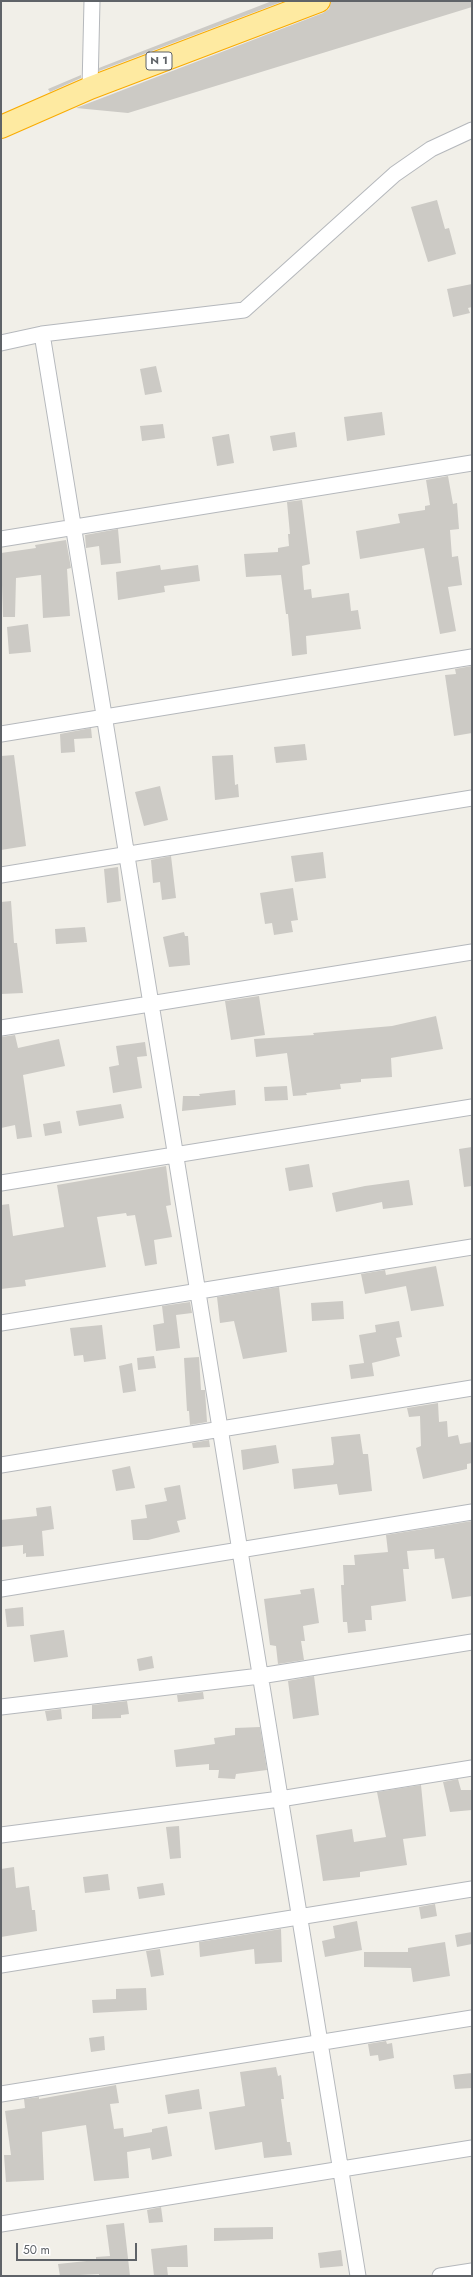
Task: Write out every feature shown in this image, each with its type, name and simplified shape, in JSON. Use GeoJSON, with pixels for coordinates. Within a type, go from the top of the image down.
{"type":"FeatureCollection","features":[{"type":"Feature","properties":{"kind":"highway","name":"N 1"},"geometry":{"type":"LineString","coordinates":[[1,127],[90,88],[319,1]]}},
{"type":"Feature","properties":{"kind":"street"},"geometry":{"type":"LineString","coordinates":[[90,88],[92,1]]}},
{"type":"Feature","properties":{"kind":"street"},"geometry":{"type":"LineString","coordinates":[[1,343],[42,334],[244,310],[395,174],[431,149],[472,130]]}},
{"type":"Feature","properties":{"kind":"street"},"geometry":{"type":"LineString","coordinates":[[42,334],[358,2276]]}},
{"type":"Feature","properties":{"kind":"street"},"geometry":{"type":"LineString","coordinates":[[1,539],[472,463]]}},
{"type":"Feature","properties":{"kind":"street"},"geometry":{"type":"LineString","coordinates":[[1,734],[472,657]]}},
{"type":"Feature","properties":{"kind":"street"},"geometry":{"type":"LineString","coordinates":[[1,875],[472,798]]}},
{"type":"Feature","properties":{"kind":"street"},"geometry":{"type":"LineString","coordinates":[[1,1028],[472,952]]}},
{"type":"Feature","properties":{"kind":"street"},"geometry":{"type":"LineString","coordinates":[[1,1183],[472,1107]]}},
{"type":"Feature","properties":{"kind":"street"},"geometry":{"type":"LineString","coordinates":[[1,1323],[472,1247]]}},
{"type":"Feature","properties":{"kind":"street"},"geometry":{"type":"LineString","coordinates":[[1,1465],[472,1388]]}},
{"type":"Feature","properties":{"kind":"street"},"geometry":{"type":"LineString","coordinates":[[1,1589],[472,1512]]}},
{"type":"Feature","properties":{"kind":"street"},"geometry":{"type":"LineString","coordinates":[[1,1706],[260,1676],[472,1642]]}},
{"type":"Feature","properties":{"kind":"street"},"geometry":{"type":"LineString","coordinates":[[1,1835],[280,1799],[472,1768]]}},
{"type":"Feature","properties":{"kind":"street"},"geometry":{"type":"LineString","coordinates":[[1,1965],[472,1889]]}},
{"type":"Feature","properties":{"kind":"street"},"geometry":{"type":"LineString","coordinates":[[1,2094],[472,2018]]}},
{"type":"Feature","properties":{"kind":"street"},"geometry":{"type":"LineString","coordinates":[[1,2224],[472,2148]]}},
{"type":"Feature","properties":{"kind":"street"},"geometry":{"type":"LineString","coordinates":[[440,2276],[472,2271]]}},
{"type":"Feature","properties":{"kind":"building"},"geometry":{"type":"Polygon","coordinates":[[[272,1],[284,1],[99,71],[99,68],[272,1]]]}},
{"type":"Feature","properties":{"kind":"building"},"geometry":{"type":"Polygon","coordinates":[[[331,1],[472,1],[472,7],[128,113],[76,108],[323,13],[329,9],[331,1]]]}},
{"type":"Feature","properties":{"kind":"building"},"geometry":{"type":"Polygon","coordinates":[[[81,75],[81,78],[50,92],[48,89],[81,75]]]}},
{"type":"Feature","properties":{"kind":"building"},"geometry":{"type":"Polygon","coordinates":[[[437,200],[445,229],[449,228],[456,254],[428,262],[411,207],[437,200]]]}},
{"type":"Feature","properties":{"kind":"building"},"geometry":{"type":"Polygon","coordinates":[[[472,284],[472,307],[468,308],[470,313],[453,317],[447,289],[472,284]]]}},
{"type":"Feature","properties":{"kind":"building"},"geometry":{"type":"Polygon","coordinates":[[[156,366],[162,392],[145,395],[140,369],[156,366]]]}},
{"type":"Feature","properties":{"kind":"building"},"geometry":{"type":"Polygon","coordinates":[[[382,412],[385,435],[347,441],[344,417],[382,412]]]}},
{"type":"Feature","properties":{"kind":"building"},"geometry":{"type":"Polygon","coordinates":[[[163,424],[165,438],[142,441],[140,426],[163,424]]]}},
{"type":"Feature","properties":{"kind":"building"},"geometry":{"type":"Polygon","coordinates":[[[295,432],[297,447],[273,451],[270,436],[295,432]]]}},
{"type":"Feature","properties":{"kind":"building"},"geometry":{"type":"Polygon","coordinates":[[[229,434],[234,463],[217,466],[212,437],[229,434]]]}},
{"type":"Feature","properties":{"kind":"building"},"geometry":{"type":"Polygon","coordinates":[[[448,476],[453,504],[457,503],[459,529],[450,530],[452,557],[458,556],[462,585],[448,587],[456,631],[440,634],[424,548],[360,559],[356,531],[400,523],[398,514],[425,510],[425,506],[430,505],[426,480],[448,476]]]}},
{"type":"Feature","properties":{"kind":"building"},"geometry":{"type":"Polygon","coordinates":[[[302,500],[310,564],[302,566],[304,590],[311,589],[312,598],[349,593],[351,611],[358,610],[361,629],[306,636],[307,654],[292,656],[288,614],[286,614],[281,575],[246,577],[244,554],[278,552],[278,548],[289,546],[288,534],[290,534],[287,502],[302,500]]]}},
{"type":"Feature","properties":{"kind":"building"},"geometry":{"type":"Polygon","coordinates":[[[118,529],[121,563],[101,565],[99,546],[86,548],[85,535],[118,529]]]}},
{"type":"Feature","properties":{"kind":"building"},"geometry":{"type":"Polygon","coordinates":[[[66,540],[71,568],[67,569],[70,616],[43,618],[41,575],[16,578],[15,617],[3,617],[1,553],[36,548],[35,545],[66,540]]]}},
{"type":"Feature","properties":{"kind":"building"},"geometry":{"type":"Polygon","coordinates":[[[160,565],[161,570],[198,565],[200,581],[164,586],[165,592],[118,600],[116,572],[160,565]]]}},
{"type":"Feature","properties":{"kind":"building"},"geometry":{"type":"Polygon","coordinates":[[[28,624],[31,652],[9,654],[7,627],[28,624]]]}},
{"type":"Feature","properties":{"kind":"building"},"geometry":{"type":"Polygon","coordinates":[[[472,666],[472,733],[454,736],[445,675],[456,674],[455,669],[472,666]]]}},
{"type":"Feature","properties":{"kind":"building"},"geometry":{"type":"Polygon","coordinates":[[[91,728],[92,738],[74,739],[75,752],[61,753],[60,734],[91,728]]]}},
{"type":"Feature","properties":{"kind":"building"},"geometry":{"type":"Polygon","coordinates":[[[305,744],[307,760],[276,763],[274,747],[305,744]]]}},
{"type":"Feature","properties":{"kind":"building"},"geometry":{"type":"Polygon","coordinates":[[[14,755],[26,846],[1,850],[1,756],[14,755]]]}},
{"type":"Feature","properties":{"kind":"building"},"geometry":{"type":"Polygon","coordinates":[[[233,755],[235,785],[238,784],[239,797],[215,800],[212,756],[233,755]]]}},
{"type":"Feature","properties":{"kind":"building"},"geometry":{"type":"Polygon","coordinates":[[[160,786],[168,820],[144,826],[135,792],[160,786]]]}},
{"type":"Feature","properties":{"kind":"building"},"geometry":{"type":"Polygon","coordinates":[[[323,852],[326,878],[295,882],[291,856],[323,852]]]}},
{"type":"Feature","properties":{"kind":"building"},"geometry":{"type":"Polygon","coordinates":[[[171,856],[176,898],[162,900],[160,882],[153,883],[151,860],[171,856]]]}},
{"type":"Feature","properties":{"kind":"building"},"geometry":{"type":"Polygon","coordinates":[[[118,867],[121,901],[107,903],[104,869],[118,867]]]}},
{"type":"Feature","properties":{"kind":"building"},"geometry":{"type":"Polygon","coordinates":[[[293,888],[298,920],[291,921],[293,932],[274,935],[272,923],[265,924],[260,893],[293,888]]]}},
{"type":"Feature","properties":{"kind":"building"},"geometry":{"type":"Polygon","coordinates":[[[11,901],[14,943],[17,943],[23,993],[1,994],[1,902],[11,901]]]}},
{"type":"Feature","properties":{"kind":"building"},"geometry":{"type":"Polygon","coordinates":[[[85,927],[87,942],[56,944],[55,929],[85,927]]]}},
{"type":"Feature","properties":{"kind":"building"},"geometry":{"type":"Polygon","coordinates":[[[184,932],[185,936],[188,936],[190,965],[169,967],[163,937],[184,932]]]}},
{"type":"Feature","properties":{"kind":"building"},"geometry":{"type":"Polygon","coordinates":[[[259,996],[265,1035],[231,1040],[225,1001],[259,996]]]}},
{"type":"Feature","properties":{"kind":"building"},"geometry":{"type":"Polygon","coordinates":[[[436,1016],[443,1049],[391,1058],[392,1077],[361,1079],[361,1082],[340,1084],[341,1089],[293,1096],[287,1053],[256,1057],[254,1039],[314,1035],[313,1033],[392,1026],[436,1016]]]}},
{"type":"Feature","properties":{"kind":"building"},"geometry":{"type":"Polygon","coordinates":[[[15,1035],[18,1048],[59,1039],[65,1066],[23,1075],[32,1137],[17,1139],[15,1125],[1,1128],[1,1037],[15,1035]]]}},
{"type":"Feature","properties":{"kind":"building"},"geometry":{"type":"Polygon","coordinates":[[[145,1042],[147,1056],[137,1057],[142,1088],[113,1093],[109,1067],[119,1065],[116,1046],[145,1042]]]}},
{"type":"Feature","properties":{"kind":"building"},"geometry":{"type":"Polygon","coordinates":[[[287,1086],[288,1100],[265,1101],[264,1087],[287,1086]]]}},
{"type":"Feature","properties":{"kind":"building"},"geometry":{"type":"Polygon","coordinates":[[[235,1090],[236,1105],[182,1111],[183,1096],[200,1096],[199,1094],[235,1090]]]}},
{"type":"Feature","properties":{"kind":"building"},"geometry":{"type":"Polygon","coordinates":[[[121,1104],[124,1118],[79,1126],[76,1111],[121,1104]]]}},
{"type":"Feature","properties":{"kind":"building"},"geometry":{"type":"Polygon","coordinates":[[[60,1121],[62,1133],[45,1136],[43,1124],[60,1121]]]}},
{"type":"Feature","properties":{"kind":"building"},"geometry":{"type":"Polygon","coordinates":[[[472,1147],[472,1186],[464,1187],[459,1149],[472,1147]]]}},
{"type":"Feature","properties":{"kind":"building"},"geometry":{"type":"Polygon","coordinates":[[[309,1164],[313,1187],[289,1191],[285,1168],[309,1164]]]}},
{"type":"Feature","properties":{"kind":"building"},"geometry":{"type":"Polygon","coordinates":[[[166,1166],[171,1205],[166,1206],[172,1237],[154,1240],[157,1264],[145,1266],[135,1215],[127,1216],[126,1213],[97,1217],[106,1267],[25,1280],[26,1286],[1,1289],[1,1205],[9,1204],[13,1236],[64,1227],[57,1185],[166,1166]]]}},
{"type":"Feature","properties":{"kind":"building"},"geometry":{"type":"Polygon","coordinates":[[[409,1180],[413,1205],[383,1209],[382,1202],[336,1212],[332,1193],[365,1186],[409,1180]]]}},
{"type":"Feature","properties":{"kind":"building"},"geometry":{"type":"Polygon","coordinates":[[[436,1266],[444,1306],[411,1311],[406,1286],[365,1294],[361,1274],[385,1270],[386,1275],[436,1266]]]}},
{"type":"Feature","properties":{"kind":"building"},"geometry":{"type":"Polygon","coordinates":[[[279,1287],[287,1352],[243,1359],[234,1321],[220,1323],[217,1297],[279,1287]]]}},
{"type":"Feature","properties":{"kind":"building"},"geometry":{"type":"Polygon","coordinates":[[[343,1301],[344,1319],[312,1321],[311,1303],[343,1301]]]}},
{"type":"Feature","properties":{"kind":"building"},"geometry":{"type":"Polygon","coordinates":[[[190,1302],[192,1313],[176,1315],[180,1348],[156,1351],[153,1325],[164,1323],[162,1306],[190,1302]]]}},
{"type":"Feature","properties":{"kind":"building"},"geometry":{"type":"Polygon","coordinates":[[[399,1321],[402,1337],[396,1338],[400,1356],[372,1363],[374,1376],[351,1379],[349,1365],[364,1363],[359,1335],[376,1332],[375,1325],[399,1321]]]}},
{"type":"Feature","properties":{"kind":"building"},"geometry":{"type":"Polygon","coordinates":[[[102,1325],[106,1359],[84,1362],[83,1355],[74,1356],[70,1328],[102,1325]]]}},
{"type":"Feature","properties":{"kind":"building"},"geometry":{"type":"Polygon","coordinates":[[[154,1356],[156,1368],[138,1370],[137,1358],[154,1356]]]}},
{"type":"Feature","properties":{"kind":"building"},"geometry":{"type":"Polygon","coordinates":[[[199,1357],[201,1390],[205,1390],[207,1422],[190,1425],[189,1411],[187,1411],[184,1358],[199,1357]]]}},
{"type":"Feature","properties":{"kind":"building"},"geometry":{"type":"Polygon","coordinates":[[[132,1363],[136,1391],[123,1393],[119,1366],[132,1363]]]}},
{"type":"Feature","properties":{"kind":"building"},"geometry":{"type":"Polygon","coordinates":[[[438,1403],[439,1422],[447,1421],[448,1437],[458,1435],[460,1444],[472,1442],[472,1463],[467,1464],[467,1469],[423,1479],[416,1448],[421,1446],[420,1416],[409,1417],[407,1408],[438,1403]]]}},
{"type":"Feature","properties":{"kind":"building"},"geometry":{"type":"Polygon","coordinates":[[[360,1434],[363,1454],[368,1454],[372,1491],[339,1495],[337,1484],[294,1489],[292,1469],[333,1465],[334,1462],[331,1437],[360,1434]]]}},
{"type":"Feature","properties":{"kind":"building"},"geometry":{"type":"Polygon","coordinates":[[[209,1440],[210,1447],[193,1448],[192,1443],[209,1440]]]}},
{"type":"Feature","properties":{"kind":"building"},"geometry":{"type":"Polygon","coordinates":[[[276,1445],[279,1463],[243,1470],[241,1450],[276,1445]]]}},
{"type":"Feature","properties":{"kind":"building"},"geometry":{"type":"Polygon","coordinates":[[[130,1466],[135,1488],[116,1491],[112,1470],[130,1466]]]}},
{"type":"Feature","properties":{"kind":"building"},"geometry":{"type":"Polygon","coordinates":[[[180,1485],[186,1519],[177,1521],[180,1532],[148,1540],[133,1540],[131,1520],[147,1518],[145,1505],[167,1501],[164,1488],[180,1485]]]}},
{"type":"Feature","properties":{"kind":"building"},"geometry":{"type":"Polygon","coordinates":[[[51,1506],[54,1529],[42,1531],[44,1556],[26,1557],[26,1553],[23,1554],[23,1545],[1,1547],[1,1520],[37,1516],[36,1508],[51,1506]]]}},
{"type":"Feature","properties":{"kind":"building"},"geometry":{"type":"Polygon","coordinates":[[[472,1521],[472,1596],[452,1599],[444,1558],[435,1559],[434,1549],[407,1551],[409,1569],[403,1569],[406,1601],[371,1606],[372,1620],[365,1620],[366,1631],[348,1633],[347,1622],[343,1622],[341,1585],[344,1585],[343,1565],[355,1565],[354,1555],[388,1552],[386,1535],[472,1521]]]}},
{"type":"Feature","properties":{"kind":"building"},"geometry":{"type":"Polygon","coordinates":[[[314,1588],[319,1623],[303,1626],[305,1641],[301,1641],[304,1660],[278,1664],[276,1646],[270,1645],[264,1599],[301,1594],[300,1590],[314,1588]]]}},
{"type":"Feature","properties":{"kind":"building"},"geometry":{"type":"Polygon","coordinates":[[[23,1607],[24,1626],[7,1627],[5,1609],[23,1607]]]}},
{"type":"Feature","properties":{"kind":"building"},"geometry":{"type":"Polygon","coordinates":[[[64,1630],[68,1657],[34,1662],[30,1635],[64,1630]]]}},
{"type":"Feature","properties":{"kind":"building"},"geometry":{"type":"Polygon","coordinates":[[[152,1656],[154,1668],[139,1671],[137,1659],[152,1656]]]}},
{"type":"Feature","properties":{"kind":"building"},"geometry":{"type":"Polygon","coordinates":[[[314,1676],[319,1715],[293,1719],[288,1681],[282,1682],[314,1676]]]}},
{"type":"Feature","properties":{"kind":"building"},"geometry":{"type":"Polygon","coordinates":[[[203,1692],[204,1699],[178,1702],[177,1695],[203,1692]]]}},
{"type":"Feature","properties":{"kind":"building"},"geometry":{"type":"Polygon","coordinates":[[[127,1701],[129,1714],[121,1715],[121,1718],[92,1719],[92,1705],[127,1701]]]}},
{"type":"Feature","properties":{"kind":"building"},"geometry":{"type":"Polygon","coordinates":[[[61,1709],[62,1719],[47,1721],[45,1711],[61,1709]]]}},
{"type":"Feature","properties":{"kind":"building"},"geometry":{"type":"Polygon","coordinates":[[[260,1727],[267,1770],[236,1774],[235,1779],[218,1778],[219,1770],[209,1770],[209,1764],[176,1767],[174,1750],[215,1744],[214,1738],[235,1735],[235,1728],[260,1727]]]}},
{"type":"Feature","properties":{"kind":"building"},"geometry":{"type":"Polygon","coordinates":[[[458,1779],[461,1790],[472,1790],[472,1810],[450,1812],[443,1782],[458,1779]]]}},
{"type":"Feature","properties":{"kind":"building"},"geometry":{"type":"Polygon","coordinates":[[[421,1785],[426,1836],[403,1839],[407,1865],[360,1872],[360,1877],[323,1881],[316,1835],[352,1829],[354,1842],[386,1837],[377,1792],[421,1785]]]}},
{"type":"Feature","properties":{"kind":"building"},"geometry":{"type":"Polygon","coordinates":[[[179,1826],[181,1858],[170,1859],[166,1827],[179,1826]]]}},
{"type":"Feature","properties":{"kind":"building"},"geometry":{"type":"Polygon","coordinates":[[[14,1867],[16,1888],[29,1886],[32,1910],[35,1910],[37,1931],[1,1937],[1,1869],[14,1867]]]}},
{"type":"Feature","properties":{"kind":"building"},"geometry":{"type":"Polygon","coordinates":[[[108,1874],[110,1890],[85,1893],[83,1877],[108,1874]]]}},
{"type":"Feature","properties":{"kind":"building"},"geometry":{"type":"Polygon","coordinates":[[[163,1883],[165,1895],[139,1899],[137,1887],[163,1883]]]}},
{"type":"Feature","properties":{"kind":"building"},"geometry":{"type":"Polygon","coordinates":[[[435,1904],[437,1916],[421,1919],[419,1907],[435,1904]]]}},
{"type":"Feature","properties":{"kind":"building"},"geometry":{"type":"Polygon","coordinates":[[[357,1921],[362,1950],[325,1957],[322,1941],[335,1938],[333,1926],[357,1921]]]}},
{"type":"Feature","properties":{"kind":"building"},"geometry":{"type":"Polygon","coordinates":[[[281,1929],[282,1962],[255,1964],[254,1949],[200,1957],[199,1942],[281,1929]]]}},
{"type":"Feature","properties":{"kind":"building"},"geometry":{"type":"Polygon","coordinates":[[[472,1932],[472,1944],[457,1947],[455,1935],[472,1932]]]}},
{"type":"Feature","properties":{"kind":"building"},"geometry":{"type":"Polygon","coordinates":[[[445,1942],[450,1976],[413,1982],[411,1968],[364,1967],[364,1952],[408,1952],[408,1948],[445,1942]]]}},
{"type":"Feature","properties":{"kind":"building"},"geometry":{"type":"Polygon","coordinates":[[[160,1949],[164,1975],[151,1977],[146,1951],[160,1949]]]}},
{"type":"Feature","properties":{"kind":"building"},"geometry":{"type":"Polygon","coordinates":[[[146,1988],[147,2010],[93,2013],[92,2000],[116,1999],[116,1989],[146,1988]]]}},
{"type":"Feature","properties":{"kind":"building"},"geometry":{"type":"Polygon","coordinates":[[[104,2036],[105,2050],[91,2052],[89,2038],[104,2036]]]}},
{"type":"Feature","properties":{"kind":"building"},"geometry":{"type":"Polygon","coordinates":[[[386,2041],[387,2044],[392,2043],[394,2058],[379,2061],[378,2055],[370,2056],[368,2044],[386,2041]]]}},
{"type":"Feature","properties":{"kind":"building"},"geometry":{"type":"Polygon","coordinates":[[[276,2067],[278,2076],[281,2075],[284,2099],[281,2099],[287,2142],[290,2142],[292,2155],[264,2158],[262,2142],[215,2150],[209,2112],[245,2106],[240,2072],[276,2067]]]}},
{"type":"Feature","properties":{"kind":"building"},"geometry":{"type":"Polygon","coordinates":[[[472,2073],[472,2088],[455,2089],[453,2075],[472,2073]]]}},
{"type":"Feature","properties":{"kind":"building"},"geometry":{"type":"Polygon","coordinates":[[[116,2085],[119,2103],[110,2104],[114,2129],[123,2128],[124,2137],[152,2132],[152,2129],[167,2126],[172,2156],[152,2160],[150,2148],[127,2152],[129,2178],[94,2181],[86,2125],[42,2132],[44,2180],[6,2182],[4,2155],[11,2155],[5,2111],[25,2108],[24,2099],[39,2097],[39,2099],[116,2085]]]}},
{"type":"Feature","properties":{"kind":"building"},"geometry":{"type":"Polygon","coordinates":[[[199,2089],[202,2109],[168,2114],[165,2095],[199,2089]]]}},
{"type":"Feature","properties":{"kind":"building"},"geometry":{"type":"Polygon","coordinates":[[[161,2207],[163,2222],[149,2223],[147,2210],[161,2207]]]}},
{"type":"Feature","properties":{"kind":"building"},"geometry":{"type":"Polygon","coordinates":[[[124,2223],[130,2276],[99,2276],[99,2274],[60,2276],[58,2264],[96,2260],[96,2257],[110,2256],[106,2225],[124,2223]]]}},
{"type":"Feature","properties":{"kind":"building"},"geometry":{"type":"Polygon","coordinates":[[[273,2227],[273,2239],[214,2241],[214,2228],[273,2227]]]}},
{"type":"Feature","properties":{"kind":"building"},"geometry":{"type":"Polygon","coordinates":[[[187,2245],[188,2267],[167,2267],[168,2276],[154,2276],[151,2249],[187,2245]]]}},
{"type":"Feature","properties":{"kind":"building"},"geometry":{"type":"Polygon","coordinates":[[[341,2250],[343,2266],[320,2268],[318,2253],[341,2250]]]}}]}
